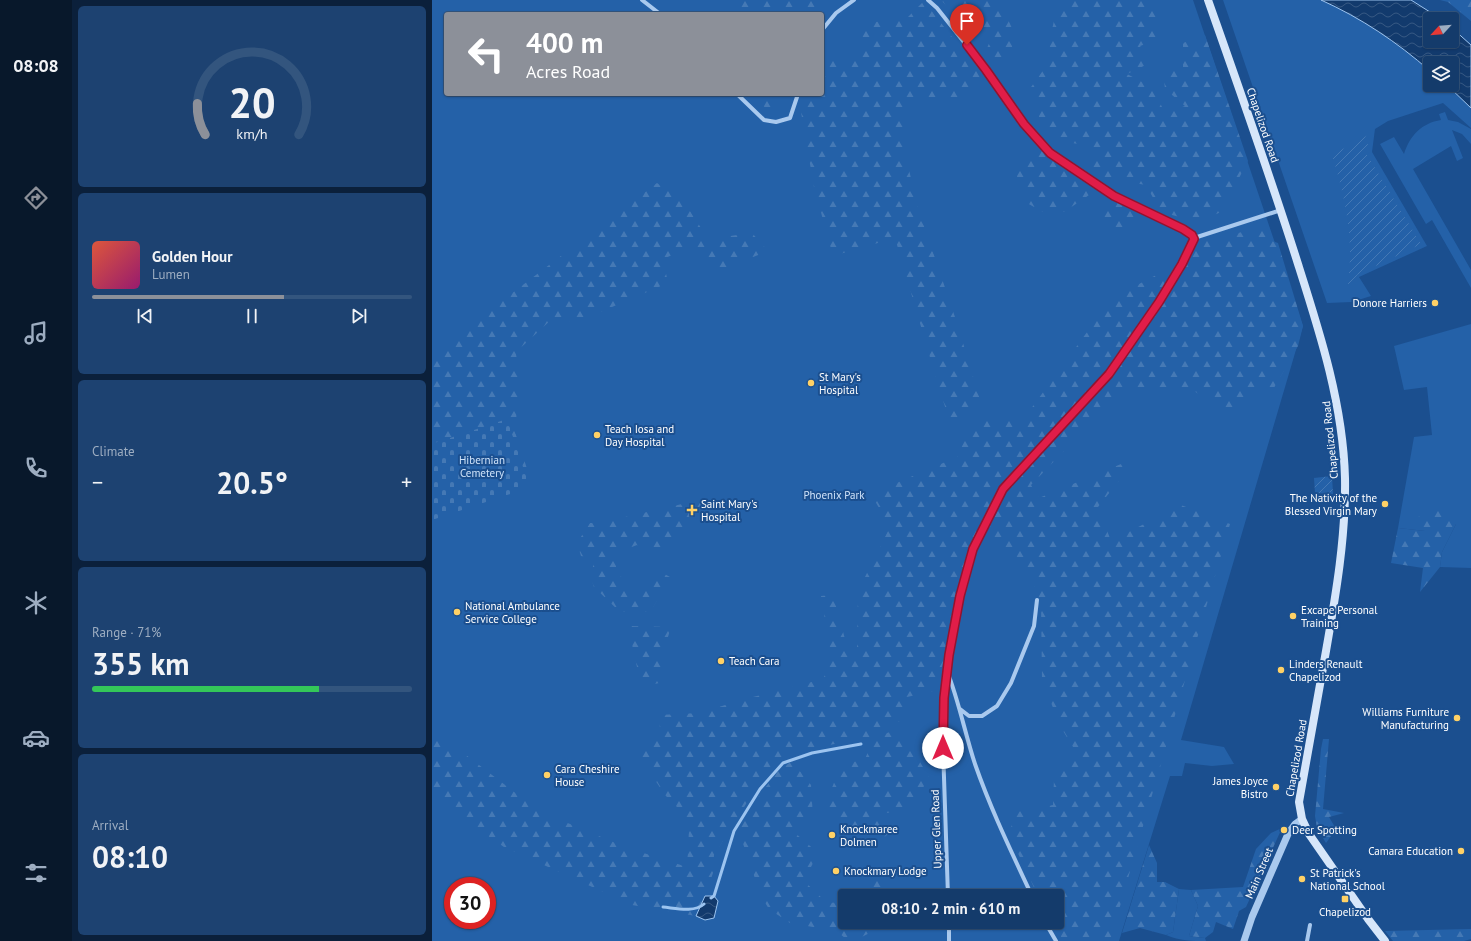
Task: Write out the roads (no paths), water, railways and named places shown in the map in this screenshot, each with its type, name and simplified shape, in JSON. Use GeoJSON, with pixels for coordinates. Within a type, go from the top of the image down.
{"type":"FeatureCollection","features":[{"type":"Feature","properties":{"kind":"main road","name":"Chapelizod Road"},"geometry":{"type":"LineString","coordinates":[[1208,0],[1281,210],[1331,371],[1338,406],[1345,476],[1344,528],[1329,633],[1299,802],[1302,819],[1309,834],[1385,941]]}},
{"type":"Feature","properties":{"kind":"street"},"geometry":{"type":"LineString","coordinates":[[642,0],[657,12]]}},
{"type":"Feature","properties":{"kind":"street"},"geometry":{"type":"LineString","coordinates":[[824,28],[836,13],[854,0]]}},
{"type":"Feature","properties":{"kind":"street"},"geometry":{"type":"LineString","coordinates":[[928,0],[937,8],[986,70],[1024,124],[1050,153],[1114,196],[1183,229],[1194,238],[1281,210]]}},
{"type":"Feature","properties":{"kind":"street"},"geometry":{"type":"LineString","coordinates":[[739,96],[764,120],[776,122],[790,118],[797,96]]}},
{"type":"Feature","properties":{"kind":"street","name":"Upper Glen Road"},"geometry":{"type":"LineString","coordinates":[[948,889],[943,748],[944,698],[947,670],[960,596],[973,549],[1003,489],[1109,374],[1159,302],[1182,264],[1194,242],[1194,238]]}},
{"type":"Feature","properties":{"kind":"street"},"geometry":{"type":"LineString","coordinates":[[959,709],[969,716],[982,716],[997,706],[1011,683],[1034,626],[1036,600]]}},
{"type":"Feature","properties":{"kind":"street"},"geometry":{"type":"LineString","coordinates":[[947,670],[955,690],[975,763],[998,823],[1029,889]]}},
{"type":"Feature","properties":{"kind":"street","name":"Main Street"},"geometry":{"type":"LineString","coordinates":[[1244,941],[1252,917],[1288,834],[1295,824],[1302,819]]}},
{"type":"Feature","properties":{"kind":"street"},"geometry":{"type":"LineString","coordinates":[[1307,941],[1310,925]]}},
{"type":"Feature","properties":{"kind":"street"},"geometry":{"type":"LineString","coordinates":[[949,929],[949,941]]}},
{"type":"Feature","properties":{"kind":"street"},"geometry":{"type":"LineString","coordinates":[[1049,929],[1056,941]]}},
{"type":"Feature","properties":{"kind":"water"},"geometry":{"type":"Polygon","coordinates":[[[1321,0],[1411,0],[1430,12],[1423,12],[1423,48],[1459,48],[1459,34],[1471,45],[1471,108],[1454,92],[1459,92],[1459,56],[1423,56],[1423,65],[1378,31],[1321,0]]]}},
{"type":"Feature","properties":{"kind":"water"},"geometry":{"type":"Polygon","coordinates":[[[705,896],[714,896],[718,901],[714,918],[705,920],[696,916],[705,896]]]}},
{"type":"Feature","properties":{"kind":"waterway"},"geometry":{"type":"LineString","coordinates":[[711,898],[714,896],[734,831],[760,789],[783,763],[812,753],[861,744]]}},
{"type":"Feature","properties":{"kind":"waterway"},"geometry":{"type":"LineString","coordinates":[[663,907],[690,909],[700,907],[704,904]]}},
{"type":"Feature","properties":{"kind":"place","name":"Donore Harriers"},"geometry":{"type":"Point","coordinates":[1435,303]}},
{"type":"Feature","properties":{"kind":"place","name":"St Mary's Hospital"},"geometry":{"type":"Point","coordinates":[811,383]}},
{"type":"Feature","properties":{"kind":"place","name":"Teach Iosa and Day Hospital"},"geometry":{"type":"Point","coordinates":[597,435]}},
{"type":"Feature","properties":{"kind":"place","name":"The Nativity of the Blessed Virgin Mary"},"geometry":{"type":"Point","coordinates":[1385,504]}},
{"type":"Feature","properties":{"kind":"place","name":"Saint Mary's Hospital"},"geometry":{"type":"Point","coordinates":[692,510]}},
{"type":"Feature","properties":{"kind":"place","name":"National Ambulance Service College"},"geometry":{"type":"Point","coordinates":[457,612]}},
{"type":"Feature","properties":{"kind":"place","name":"Excape Personal Training"},"geometry":{"type":"Point","coordinates":[1293,616]}},
{"type":"Feature","properties":{"kind":"place","name":"Teach Cara"},"geometry":{"type":"Point","coordinates":[721,661]}},
{"type":"Feature","properties":{"kind":"place","name":"Linders Renault Chapelizod"},"geometry":{"type":"Point","coordinates":[1281,670]}},
{"type":"Feature","properties":{"kind":"place","name":"Williams Furniture Manufacturing"},"geometry":{"type":"Point","coordinates":[1457,718]}},
{"type":"Feature","properties":{"kind":"place","name":"Cara Cheshire House"},"geometry":{"type":"Point","coordinates":[547,775]}},
{"type":"Feature","properties":{"kind":"place","name":"James Joyce Bistro"},"geometry":{"type":"Point","coordinates":[1276,787]}},
{"type":"Feature","properties":{"kind":"place","name":"Deer Spotting"},"geometry":{"type":"Point","coordinates":[1284,830]}},
{"type":"Feature","properties":{"kind":"place","name":"Knockmaree Dolmen"},"geometry":{"type":"Point","coordinates":[832,835]}},
{"type":"Feature","properties":{"kind":"place","name":"Camara Education"},"geometry":{"type":"Point","coordinates":[1461,851]}},
{"type":"Feature","properties":{"kind":"place","name":"Knockmary Lodge"},"geometry":{"type":"Point","coordinates":[836,871]}},
{"type":"Feature","properties":{"kind":"place","name":"St Patrick's National School"},"geometry":{"type":"Point","coordinates":[1302,879]}},
{"type":"Feature","properties":{"kind":"place","name":"Chapelizod"},"geometry":{"type":"Point","coordinates":[1345,899]}},
{"type":"Feature","properties":{"kind":"park label","name":"Hibernian Cemetery"},"geometry":{"type":"Point","coordinates":[482,466]}},
{"type":"Feature","properties":{"kind":"park label","name":"Phoenix Park"},"geometry":{"type":"Point","coordinates":[834,495]}}]}
